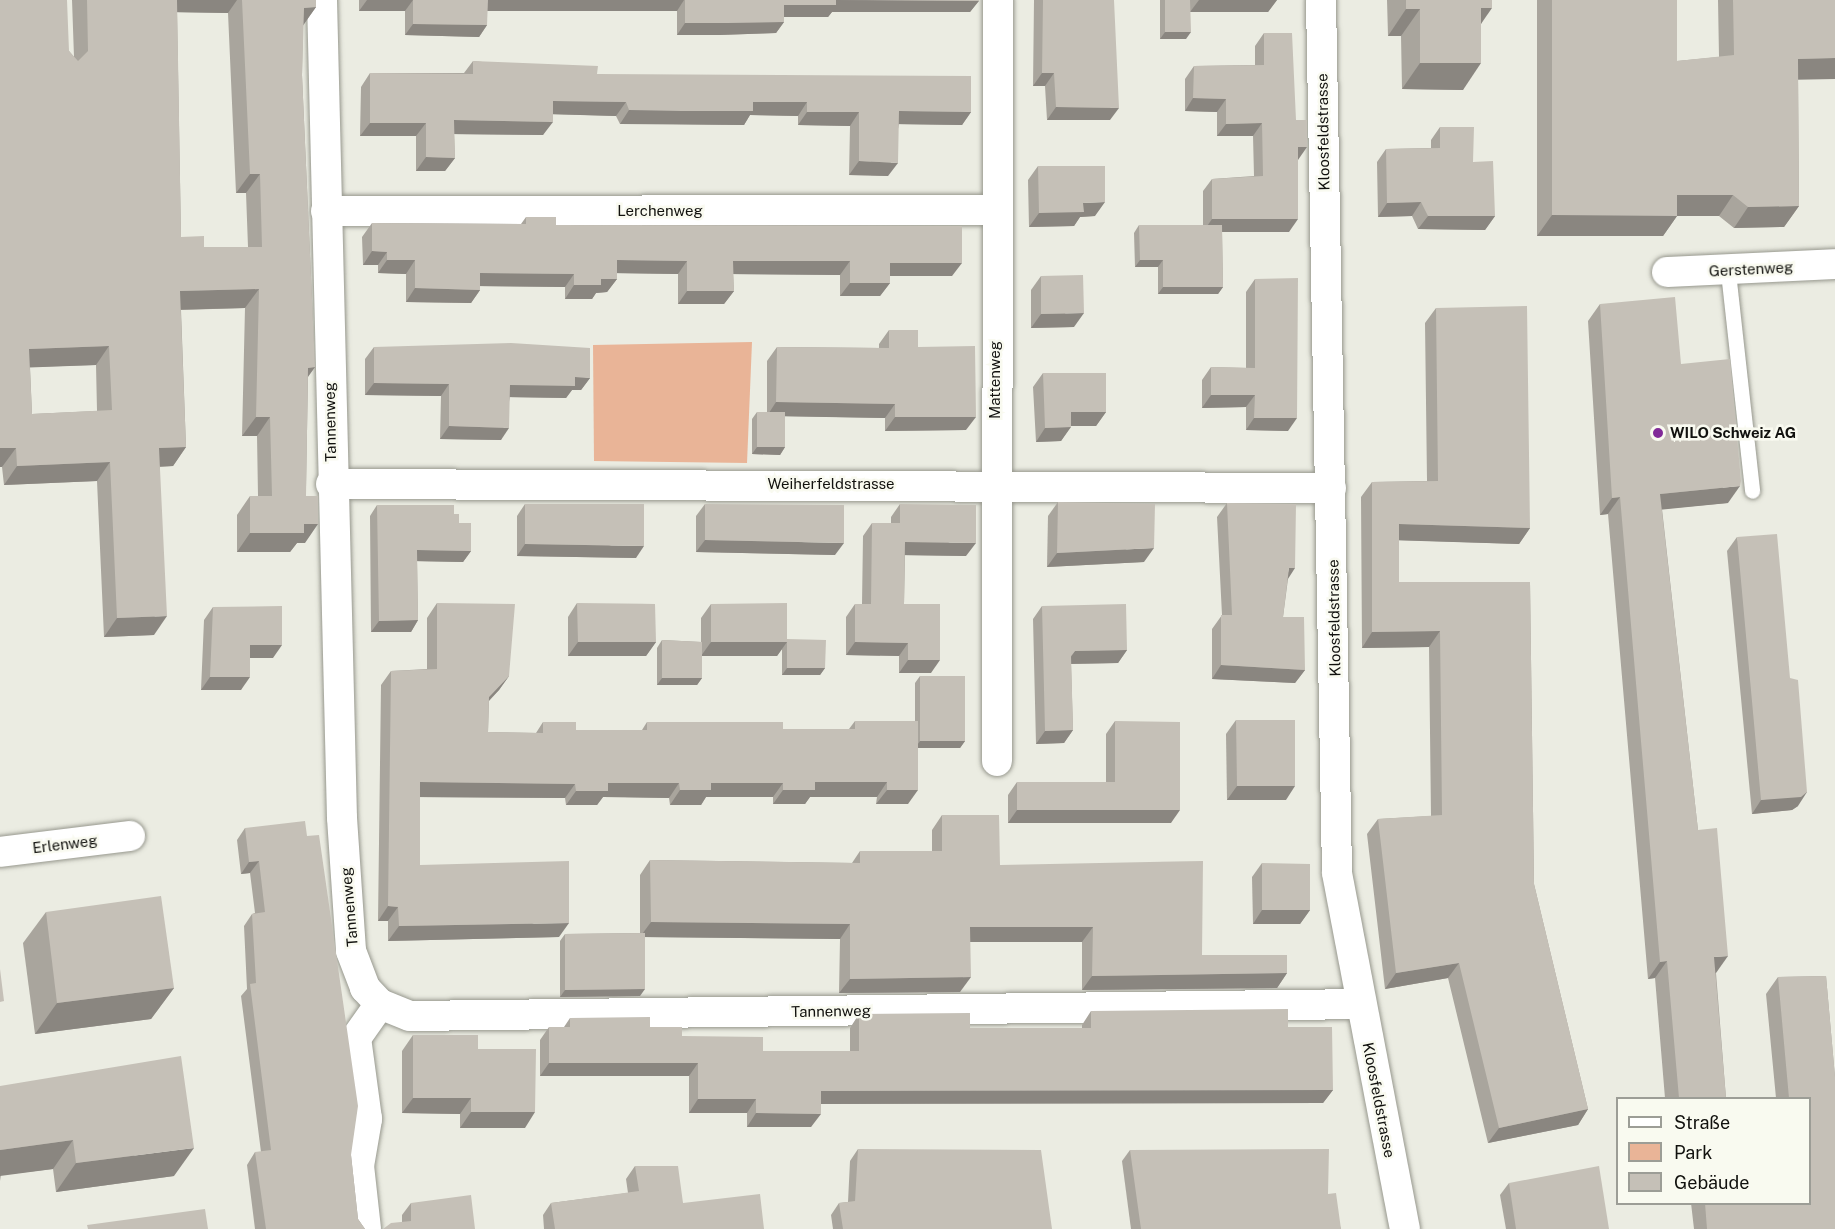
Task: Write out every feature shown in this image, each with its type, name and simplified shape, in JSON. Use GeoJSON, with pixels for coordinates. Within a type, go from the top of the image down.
{"type":"FeatureCollection","features":[{"type":"Feature","properties":{"kind":"street","name":"Tannenweg"},"geometry":{"type":"LineString","coordinates":[[321,0],[331,484],[351,951],[365,988],[380,1004],[410,1016],[1361,1004]]}},
{"type":"Feature","properties":{"kind":"street","name":"Mattenweg"},"geometry":{"type":"LineString","coordinates":[[997,761],[994,210],[998,0]]}},
{"type":"Feature","properties":{"kind":"street","name":"Kloosfeldstrasse"},"geometry":{"type":"LineString","coordinates":[[1321,0],[1337,873],[1405,1229]]}},
{"type":"Feature","properties":{"kind":"street","name":"Lerchenweg"},"geometry":{"type":"LineString","coordinates":[[326,211],[994,210]]}},
{"type":"Feature","properties":{"kind":"street","name":"Gerstenweg"},"geometry":{"type":"LineString","coordinates":[[1667,272],[1728,272],[1835,264]]}},
{"type":"Feature","properties":{"kind":"street","name":"Weiherfeldstrasse"},"geometry":{"type":"LineString","coordinates":[[331,484],[995,484],[1331,488]]}},
{"type":"Feature","properties":{"kind":"street","name":"Erlenweg"},"geometry":{"type":"LineString","coordinates":[[0,852],[129,836]]}},
{"type":"Feature","properties":{"kind":"street"},"geometry":{"type":"LineString","coordinates":[[366,1229],[359,1166],[367,1119],[356,1038],[380,1004]]}},
{"type":"Feature","properties":{"kind":"lane"},"geometry":{"type":"LineString","coordinates":[[1728,272],[1752,491]]}},
{"type":"Feature","properties":{"kind":"green space"},"geometry":{"type":"Polygon","coordinates":[[[752,342],[747,463],[594,461],[593,345],[752,342]]]}},
{"type":"Feature","properties":{"kind":"building"},"geometry":{"type":"Polygon","coordinates":[[[0,0],[67,0],[69,51],[78,61],[88,51],[87,0],[177,0],[181,237],[204,236],[204,247],[262,247],[260,174],[250,174],[242,0],[316,0],[316,7],[304,8],[302,75],[315,367],[308,368],[306,496],[318,496],[318,524],[304,524],[304,533],[250,533],[250,496],[272,496],[270,417],[256,417],[259,289],[180,291],[186,447],[159,448],[167,616],[117,618],[110,462],[17,466],[16,448],[0,448],[0,0]],[[109,346],[29,349],[32,414],[112,410],[109,346]]]}},
{"type":"Feature","properties":{"kind":"building"},"geometry":{"type":"Polygon","coordinates":[[[413,0],[488,0],[487,25],[413,24],[413,0]]]}},
{"type":"Feature","properties":{"kind":"building"},"geometry":{"type":"Polygon","coordinates":[[[685,0],[836,0],[836,5],[784,5],[784,22],[685,23],[685,0]]]}},
{"type":"Feature","properties":{"kind":"building"},"geometry":{"type":"Polygon","coordinates":[[[866,0],[979,0],[979,1],[866,0]]]}},
{"type":"Feature","properties":{"kind":"building"},"geometry":{"type":"Polygon","coordinates":[[[1043,0],[1114,0],[1119,108],[1056,107],[1054,73],[1042,73],[1043,0]]]}},
{"type":"Feature","properties":{"kind":"building"},"geometry":{"type":"Polygon","coordinates":[[[1165,0],[1190,0],[1191,32],[1165,32],[1165,0]]]}},
{"type":"Feature","properties":{"kind":"building"},"geometry":{"type":"Polygon","coordinates":[[[1406,0],[1492,0],[1492,8],[1481,8],[1481,63],[1420,63],[1420,9],[1406,9],[1406,0]]]}},
{"type":"Feature","properties":{"kind":"building"},"geometry":{"type":"Polygon","coordinates":[[[1552,0],[1677,0],[1677,61],[1734,55],[1733,0],[1835,0],[1835,58],[1798,59],[1799,206],[1748,207],[1733,195],[1677,195],[1677,216],[1552,215],[1552,0]]]}},
{"type":"Feature","properties":{"kind":"building"},"geometry":{"type":"Polygon","coordinates":[[[1264,33],[1292,33],[1296,120],[1307,120],[1307,147],[1298,147],[1298,219],[1212,219],[1212,179],[1263,176],[1262,123],[1226,124],[1226,99],[1193,98],[1194,66],[1264,65],[1264,33]]]}},
{"type":"Feature","properties":{"kind":"building"},"geometry":{"type":"Polygon","coordinates":[[[473,61],[598,66],[597,74],[971,76],[971,112],[899,111],[898,163],[859,161],[859,112],[807,112],[807,102],[753,102],[753,111],[682,111],[629,110],[626,102],[553,101],[553,122],[454,120],[455,158],[426,157],[426,123],[370,123],[370,73],[473,74],[473,61]]]}},
{"type":"Feature","properties":{"kind":"building"},"geometry":{"type":"Polygon","coordinates":[[[1440,127],[1474,127],[1473,162],[1493,161],[1495,216],[1428,216],[1421,202],[1387,203],[1386,149],[1440,148],[1440,127]]]}},
{"type":"Feature","properties":{"kind":"building"},"geometry":{"type":"Polygon","coordinates":[[[1038,166],[1105,166],[1105,202],[1083,203],[1084,212],[1039,213],[1038,166]]]}},
{"type":"Feature","properties":{"kind":"building"},"geometry":{"type":"Polygon","coordinates":[[[526,217],[556,217],[556,225],[962,226],[962,263],[890,263],[890,283],[850,283],[850,261],[733,261],[734,291],[687,291],[687,261],[617,260],[617,279],[601,279],[601,285],[574,285],[574,274],[480,273],[480,290],[415,288],[415,260],[387,260],[387,252],[372,251],[372,223],[526,224],[526,217]]]}},
{"type":"Feature","properties":{"kind":"building"},"geometry":{"type":"Polygon","coordinates":[[[1139,225],[1222,225],[1223,287],[1163,287],[1163,260],[1140,260],[1139,225]]]}},
{"type":"Feature","properties":{"kind":"building"},"geometry":{"type":"Polygon","coordinates":[[[1083,275],[1084,313],[1041,314],[1041,276],[1083,275]]]}},
{"type":"Feature","properties":{"kind":"building"},"geometry":{"type":"Polygon","coordinates":[[[1298,278],[1297,418],[1254,418],[1255,395],[1211,395],[1211,367],[1255,368],[1255,279],[1298,278]]]}},
{"type":"Feature","properties":{"kind":"building"},"geometry":{"type":"Polygon","coordinates":[[[1675,297],[1681,364],[1730,359],[1740,486],[1660,494],[1698,830],[1717,828],[1728,956],[1714,957],[1726,1097],[1679,1097],[1667,961],[1660,962],[1620,497],[1612,498],[1600,304],[1675,297]]]}},
{"type":"Feature","properties":{"kind":"building"},"geometry":{"type":"Polygon","coordinates":[[[1527,306],[1530,528],[1399,524],[1399,582],[1530,582],[1534,884],[1588,1109],[1499,1128],[1459,963],[1396,973],[1378,819],[1442,815],[1440,631],[1372,632],[1372,482],[1438,481],[1436,308],[1527,306]]]}},
{"type":"Feature","properties":{"kind":"building"},"geometry":{"type":"Polygon","coordinates":[[[889,330],[918,330],[918,347],[975,346],[976,417],[895,417],[895,404],[776,402],[777,347],[889,348],[889,330]]]}},
{"type":"Feature","properties":{"kind":"building"},"geometry":{"type":"Polygon","coordinates":[[[511,343],[590,348],[590,378],[575,377],[575,386],[510,385],[509,428],[449,426],[449,384],[374,383],[374,347],[511,343]]]}},
{"type":"Feature","properties":{"kind":"building"},"geometry":{"type":"Polygon","coordinates":[[[1043,373],[1106,373],[1106,412],[1071,412],[1071,427],[1045,428],[1043,373]]]}},
{"type":"Feature","properties":{"kind":"building"},"geometry":{"type":"Polygon","coordinates":[[[757,412],[785,412],[785,447],[757,447],[757,412]]]}},
{"type":"Feature","properties":{"kind":"building"},"geometry":{"type":"Polygon","coordinates":[[[1058,502],[1155,504],[1154,548],[1057,553],[1058,502]]]}},
{"type":"Feature","properties":{"kind":"building"},"geometry":{"type":"Polygon","coordinates":[[[1227,503],[1296,504],[1295,568],[1289,568],[1283,617],[1304,617],[1305,670],[1221,665],[1221,615],[1232,615],[1227,503]]]}},
{"type":"Feature","properties":{"kind":"building"},"geometry":{"type":"Polygon","coordinates":[[[525,504],[644,504],[644,546],[525,544],[525,504]]]}},
{"type":"Feature","properties":{"kind":"building"},"geometry":{"type":"Polygon","coordinates":[[[705,504],[844,505],[844,543],[705,540],[705,504]]]}},
{"type":"Feature","properties":{"kind":"building"},"geometry":{"type":"Polygon","coordinates":[[[900,504],[976,505],[976,543],[905,542],[904,604],[940,604],[940,660],[908,660],[908,643],[855,642],[855,604],[871,604],[872,523],[900,523],[900,504]]]}},
{"type":"Feature","properties":{"kind":"building"},"geometry":{"type":"Polygon","coordinates":[[[377,505],[454,505],[454,514],[459,514],[459,523],[471,523],[471,551],[417,550],[418,620],[379,621],[377,505]]]}},
{"type":"Feature","properties":{"kind":"building"},"geometry":{"type":"Polygon","coordinates":[[[1777,534],[1790,678],[1798,680],[1807,792],[1801,797],[1761,800],[1737,537],[1777,534]]]}},
{"type":"Feature","properties":{"kind":"building"},"geometry":{"type":"Polygon","coordinates":[[[437,603],[515,604],[509,676],[489,697],[488,732],[543,733],[543,722],[576,722],[576,730],[647,730],[647,722],[783,722],[783,729],[855,729],[855,721],[918,721],[918,790],[887,790],[887,782],[815,782],[815,790],[783,790],[783,783],[711,783],[711,790],[680,790],[679,783],[608,783],[608,791],[576,791],[575,784],[420,782],[420,865],[569,861],[569,923],[399,926],[398,907],[388,906],[391,671],[437,669],[437,603]]]}},
{"type":"Feature","properties":{"kind":"building"},"geometry":{"type":"Polygon","coordinates":[[[577,603],[655,604],[656,642],[578,642],[577,603]]]}},
{"type":"Feature","properties":{"kind":"building"},"geometry":{"type":"Polygon","coordinates":[[[787,603],[787,642],[711,642],[711,604],[787,603]]]}},
{"type":"Feature","properties":{"kind":"building"},"geometry":{"type":"Polygon","coordinates":[[[1126,604],[1127,650],[1075,651],[1071,656],[1073,730],[1045,731],[1042,606],[1126,604]]]}},
{"type":"Feature","properties":{"kind":"building"},"geometry":{"type":"Polygon","coordinates":[[[282,606],[282,645],[250,645],[250,677],[210,677],[213,607],[282,606]]]}},
{"type":"Feature","properties":{"kind":"building"},"geometry":{"type":"Polygon","coordinates":[[[787,639],[826,640],[825,668],[787,668],[787,639]]]}},
{"type":"Feature","properties":{"kind":"building"},"geometry":{"type":"Polygon","coordinates":[[[662,640],[702,642],[702,678],[662,678],[662,640]]]}},
{"type":"Feature","properties":{"kind":"building"},"geometry":{"type":"Polygon","coordinates":[[[920,676],[965,676],[965,741],[920,741],[920,676]]]}},
{"type":"Feature","properties":{"kind":"building"},"geometry":{"type":"Polygon","coordinates":[[[1236,720],[1295,720],[1295,786],[1237,786],[1236,720]]]}},
{"type":"Feature","properties":{"kind":"building"},"geometry":{"type":"Polygon","coordinates":[[[1115,721],[1180,722],[1180,810],[1017,810],[1017,782],[1115,782],[1115,721]]]}},
{"type":"Feature","properties":{"kind":"building"},"geometry":{"type":"Polygon","coordinates":[[[942,815],[999,815],[1000,865],[1203,861],[1202,955],[1287,955],[1287,973],[1092,976],[1093,927],[970,927],[971,977],[850,979],[850,924],[651,922],[650,860],[860,863],[860,851],[942,851],[942,815]]]}},
{"type":"Feature","properties":{"kind":"building"},"geometry":{"type":"Polygon","coordinates":[[[305,821],[307,836],[319,835],[358,1106],[351,1155],[358,1219],[365,1229],[266,1229],[255,1152],[271,1150],[250,984],[256,983],[252,914],[265,912],[259,861],[249,862],[245,828],[305,821]]]}},
{"type":"Feature","properties":{"kind":"building"},"geometry":{"type":"Polygon","coordinates":[[[1262,863],[1310,864],[1310,910],[1262,910],[1262,863]]]}},
{"type":"Feature","properties":{"kind":"building"},"geometry":{"type":"Polygon","coordinates":[[[161,896],[174,988],[57,1003],[46,912],[161,896]]]}},
{"type":"Feature","properties":{"kind":"building"},"geometry":{"type":"Polygon","coordinates":[[[645,933],[645,989],[565,990],[565,934],[645,933]]]}},
{"type":"Feature","properties":{"kind":"building"},"geometry":{"type":"Polygon","coordinates":[[[0,969],[4,1001],[0,1002],[0,969]]]}},
{"type":"Feature","properties":{"kind":"building"},"geometry":{"type":"Polygon","coordinates":[[[1826,976],[1835,1077],[1835,1229],[1707,1229],[1705,1205],[1811,1205],[1811,1097],[1789,1097],[1778,977],[1826,976]]]}},
{"type":"Feature","properties":{"kind":"building"},"geometry":{"type":"Polygon","coordinates":[[[1288,1009],[1288,1027],[1332,1027],[1333,1090],[821,1091],[821,1114],[756,1113],[756,1099],[698,1099],[698,1063],[549,1063],[549,1027],[570,1027],[570,1018],[650,1017],[650,1027],[682,1027],[682,1036],[763,1037],[763,1051],[859,1051],[859,1014],[970,1013],[970,1028],[1091,1028],[1091,1011],[1288,1009]]]}},
{"type":"Feature","properties":{"kind":"building"},"geometry":{"type":"Polygon","coordinates":[[[413,1035],[478,1035],[478,1049],[536,1049],[535,1112],[471,1112],[471,1098],[413,1098],[413,1035]]]}},
{"type":"Feature","properties":{"kind":"building"},"geometry":{"type":"Polygon","coordinates":[[[181,1056],[194,1148],[76,1163],[73,1140],[0,1150],[0,1086],[181,1056]]]}},
{"type":"Feature","properties":{"kind":"building"},"geometry":{"type":"Polygon","coordinates":[[[858,1149],[1041,1150],[1052,1229],[843,1229],[839,1203],[855,1201],[858,1149]]]}},
{"type":"Feature","properties":{"kind":"building"},"geometry":{"type":"Polygon","coordinates":[[[1329,1149],[1328,1194],[1336,1193],[1341,1229],[1141,1229],[1130,1150],[1329,1149]]]}},
{"type":"Feature","properties":{"kind":"building"},"geometry":{"type":"Polygon","coordinates":[[[635,1166],[678,1166],[683,1203],[760,1194],[764,1229],[555,1229],[551,1203],[639,1191],[635,1166]]]}},
{"type":"Feature","properties":{"kind":"building"},"geometry":{"type":"Polygon","coordinates":[[[1599,1166],[1609,1229],[1516,1229],[1509,1183],[1599,1166]]]}},
{"type":"Feature","properties":{"kind":"building"},"geometry":{"type":"Polygon","coordinates":[[[471,1195],[475,1229],[383,1229],[391,1223],[411,1221],[411,1203],[471,1195]]]}},
{"type":"Feature","properties":{"kind":"building"},"geometry":{"type":"Polygon","coordinates":[[[205,1209],[208,1229],[88,1229],[87,1225],[205,1209]]]}},
{"type":"Feature","properties":{"kind":"place","name":"WILO Schweiz AG"},"geometry":{"type":"Point","coordinates":[1658,433]}}]}
